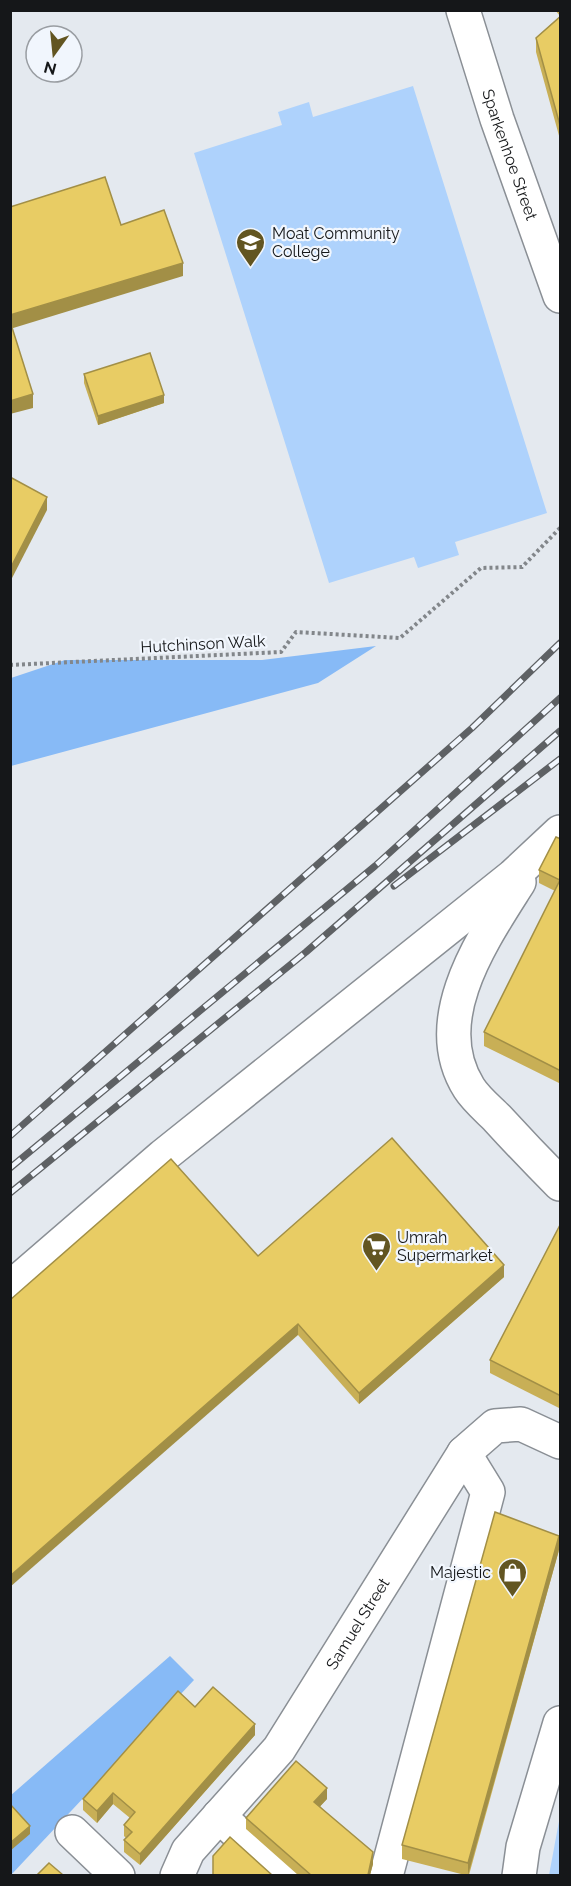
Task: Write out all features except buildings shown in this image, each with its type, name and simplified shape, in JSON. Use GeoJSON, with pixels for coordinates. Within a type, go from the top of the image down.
{"type":"FeatureCollection","features":[{"type":"Feature","properties":{"kind":"street","name":"Sparkenhoe Street"},"geometry":{"type":"LineString","coordinates":[[463,10],[497,119],[561,296]]}},
{"type":"Feature","properties":{"kind":"street"},"geometry":{"type":"LineString","coordinates":[[10,1288],[163,1156],[513,876],[561,832]]}},
{"type":"Feature","properties":{"kind":"street"},"geometry":{"type":"LineString","coordinates":[[513,876],[522,877],[476,951],[456,1012],[454,1042],[458,1066],[470,1088],[561,1184]]}},
{"type":"Feature","properties":{"kind":"street","name":"Samuel Street"},"geometry":{"type":"LineString","coordinates":[[177,1875],[188,1851],[279,1749],[464,1453],[495,1426],[521,1424],[561,1442]]}},
{"type":"Feature","properties":{"kind":"street"},"geometry":{"type":"LineString","coordinates":[[386,1875],[488,1492],[464,1453]]}},
{"type":"Feature","properties":{"kind":"street"},"geometry":{"type":"LineString","coordinates":[[519,1875],[523,1847],[561,1723]]}},
{"type":"Feature","properties":{"kind":"street"},"geometry":{"type":"LineString","coordinates":[[219,1816],[284,1875]]}},
{"type":"Feature","properties":{"kind":"street"},"geometry":{"type":"LineString","coordinates":[[72,1832],[118,1875]]}},
{"type":"Feature","properties":{"kind":"path","name":"Hutchinson Walk"},"geometry":{"type":"LineString","coordinates":[[10,665],[281,652],[296,632],[400,638],[482,568],[522,567],[561,528]]}},
{"type":"Feature","properties":{"kind":"shaded area"},"geometry":{"type":"Polygon","coordinates":[[[413,86],[547,513],[455,542],[459,555],[418,568],[414,557],[329,583],[194,153],[282,125],[278,112],[309,102],[313,117],[413,86]]]}},
{"type":"Feature","properties":{"kind":"shaded area"},"geometry":{"type":"Polygon","coordinates":[[[376,646],[318,683],[11,766],[11,678],[65,660],[262,660],[376,646]]]}},
{"type":"Feature","properties":{"kind":"shaded area"},"geometry":{"type":"Polygon","coordinates":[[[170,1656],[194,1680],[11,1875],[10,1796],[170,1656]]]}},
{"type":"Feature","properties":{"kind":"shaded area"},"geometry":{"type":"Polygon","coordinates":[[[560,1816],[560,1875],[549,1875],[560,1816]]]}},
{"type":"Feature","properties":{"kind":"railway"},"geometry":{"type":"LineString","coordinates":[[10,1136],[472,728],[560,643]]}},
{"type":"Feature","properties":{"kind":"railway"},"geometry":{"type":"LineString","coordinates":[[10,1168],[375,866],[560,698]]}},
{"type":"Feature","properties":{"kind":"railway"},"geometry":{"type":"LineString","coordinates":[[10,1193],[306,952],[560,731]]}},
{"type":"Feature","properties":{"kind":"railway"},"geometry":{"type":"LineString","coordinates":[[394,886],[560,759]]}},
{"type":"Feature","properties":{"kind":"place","name":"Moat Community College"},"geometry":{"type":"Point","coordinates":[251,268]}},
{"type":"Feature","properties":{"kind":"place","name":"Umrah Supermarket"},"geometry":{"type":"Point","coordinates":[376,1272]}},
{"type":"Feature","properties":{"kind":"place","name":"Majestic"},"geometry":{"type":"Point","coordinates":[512,1598]}}]}
